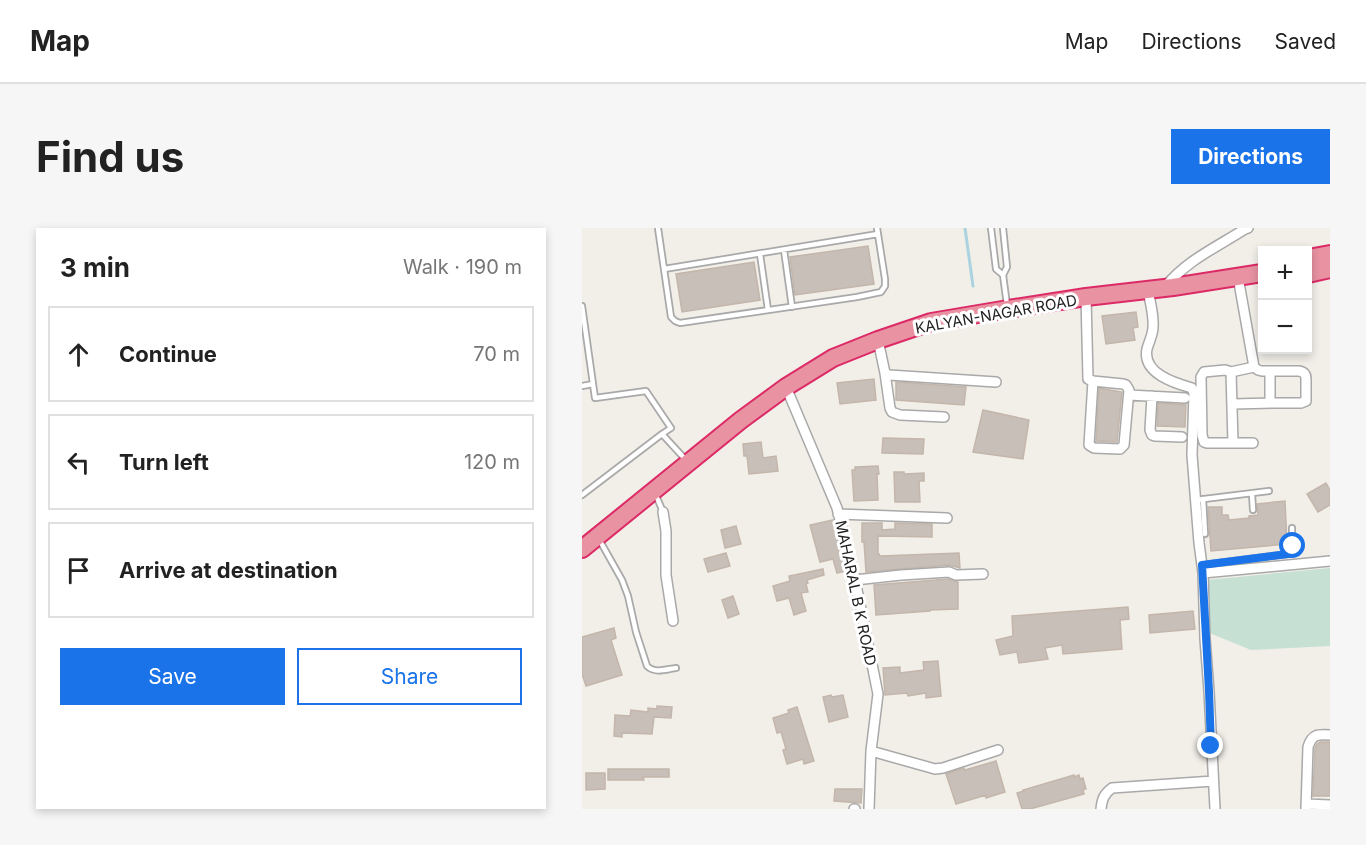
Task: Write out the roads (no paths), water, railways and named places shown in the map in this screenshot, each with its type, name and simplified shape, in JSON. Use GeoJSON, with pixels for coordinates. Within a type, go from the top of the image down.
{"type":"FeatureCollection","features":[{"type":"Feature","properties":{"kind":"highway"},"geometry":{"type":"LineString","coordinates":[[1312,257],[1330,254]]}},
{"type":"Feature","properties":{"kind":"highway"},"geometry":{"type":"LineString","coordinates":[[1312,273],[1330,269]]}},
{"type":"Feature","properties":{"kind":"highway","name":"KALYAN-NAGAR ROAD"},"geometry":{"type":"LineString","coordinates":[[582,549],[741,420],[786,387],[833,358],[931,322],[1086,297],[1258,274]]}},
{"type":"Feature","properties":{"kind":"street"},"geometry":{"type":"LineString","coordinates":[[1215,809],[1199,543],[1199,500],[1192,455],[1194,393],[1192,388],[1175,383],[1154,371],[1149,363],[1147,350],[1152,338],[1156,289],[1193,260],[1248,228]]}},
{"type":"Feature","properties":{"kind":"street"},"geometry":{"type":"LineString","coordinates":[[1239,278],[1254,367]]}},
{"type":"Feature","properties":{"kind":"street"},"geometry":{"type":"LineString","coordinates":[[1086,297],[1088,379],[1126,385],[1129,390],[1123,448],[1091,447],[1089,443],[1093,381]]}},
{"type":"Feature","properties":{"kind":"street"},"geometry":{"type":"LineString","coordinates":[[878,340],[892,412],[900,415],[944,417]]}},
{"type":"Feature","properties":{"kind":"street"},"geometry":{"type":"LineString","coordinates":[[1233,404],[1304,403],[1306,401],[1306,375],[1299,371],[1258,370],[1254,367],[1231,372],[1225,370],[1202,374],[1203,440],[1207,443],[1253,443]]}},
{"type":"Feature","properties":{"kind":"street"},"geometry":{"type":"LineString","coordinates":[[1270,371],[1270,400],[1272,402]]}},
{"type":"Feature","properties":{"kind":"street"},"geometry":{"type":"LineString","coordinates":[[1231,372],[1233,443]]}},
{"type":"Feature","properties":{"kind":"street"},"geometry":{"type":"LineString","coordinates":[[885,373],[996,382]]}},
{"type":"Feature","properties":{"kind":"street","name":"MAHARAL B K ROAD"},"geometry":{"type":"LineString","coordinates":[[786,387],[838,514],[855,580],[878,694],[871,752],[869,809]]}},
{"type":"Feature","properties":{"kind":"street"},"geometry":{"type":"LineString","coordinates":[[1129,394],[1185,398]]}},
{"type":"Feature","properties":{"kind":"street"},"geometry":{"type":"LineString","coordinates":[[1152,396],[1150,430],[1152,435],[1182,437]]}},
{"type":"Feature","properties":{"kind":"street"},"geometry":{"type":"LineString","coordinates":[[663,512],[666,531],[666,575],[673,621]]}},
{"type":"Feature","properties":{"kind":"street"},"geometry":{"type":"LineString","coordinates":[[838,514],[947,518]]}},
{"type":"Feature","properties":{"kind":"street"},"geometry":{"type":"LineString","coordinates":[[1202,569],[1330,561]]}},
{"type":"Feature","properties":{"kind":"street"},"geometry":{"type":"LineString","coordinates":[[855,580],[949,572],[983,574]]}},
{"type":"Feature","properties":{"kind":"street"},"geometry":{"type":"LineString","coordinates":[[1330,735],[1318,734],[1310,741],[1306,806],[1330,805]]}},
{"type":"Feature","properties":{"kind":"street"},"geometry":{"type":"LineString","coordinates":[[871,752],[935,769],[998,750]]}},
{"type":"Feature","properties":{"kind":"street"},"geometry":{"type":"LineString","coordinates":[[1101,809],[1102,799],[1112,788],[1213,781]]}},
{"type":"Feature","properties":{"kind":"lane"},"geometry":{"type":"LineString","coordinates":[[658,228],[663,269],[671,317],[680,323],[857,297],[881,292],[885,286],[878,231],[784,250],[663,269]]}},
{"type":"Feature","properties":{"kind":"lane"},"geometry":{"type":"LineString","coordinates":[[991,228],[996,269],[1003,275]]}},
{"type":"Feature","properties":{"kind":"lane"},"geometry":{"type":"LineString","coordinates":[[1002,228],[1007,267],[1003,275],[1008,309]]}},
{"type":"Feature","properties":{"kind":"lane"},"geometry":{"type":"LineString","coordinates":[[784,250],[792,307]]}},
{"type":"Feature","properties":{"kind":"lane"},"geometry":{"type":"LineString","coordinates":[[760,254],[768,310]]}},
{"type":"Feature","properties":{"kind":"lane"},"geometry":{"type":"LineString","coordinates":[[582,306],[595,398],[646,391],[671,428],[582,495]]}},
{"type":"Feature","properties":{"kind":"lane"},"geometry":{"type":"LineString","coordinates":[[582,386],[593,384]]}},
{"type":"Feature","properties":{"kind":"lane"},"geometry":{"type":"LineString","coordinates":[[662,434],[688,463]]}},
{"type":"Feature","properties":{"kind":"lane"},"geometry":{"type":"LineString","coordinates":[[654,490],[663,512]]}},
{"type":"Feature","properties":{"kind":"lane"},"geometry":{"type":"LineString","coordinates":[[1205,534],[1199,500],[1269,491]]}},
{"type":"Feature","properties":{"kind":"lane"},"geometry":{"type":"LineString","coordinates":[[1252,494],[1253,510]]}},
{"type":"Feature","properties":{"kind":"lane"},"geometry":{"type":"LineString","coordinates":[[1202,569],[1288,554],[1292,552],[1292,528]]}},
{"type":"Feature","properties":{"kind":"lane"},"geometry":{"type":"LineString","coordinates":[[597,536],[622,580],[647,666],[654,671],[676,668]]}},
{"type":"Feature","properties":{"kind":"waterway"},"geometry":{"type":"LineString","coordinates":[[965,228],[973,286]]}}]}
